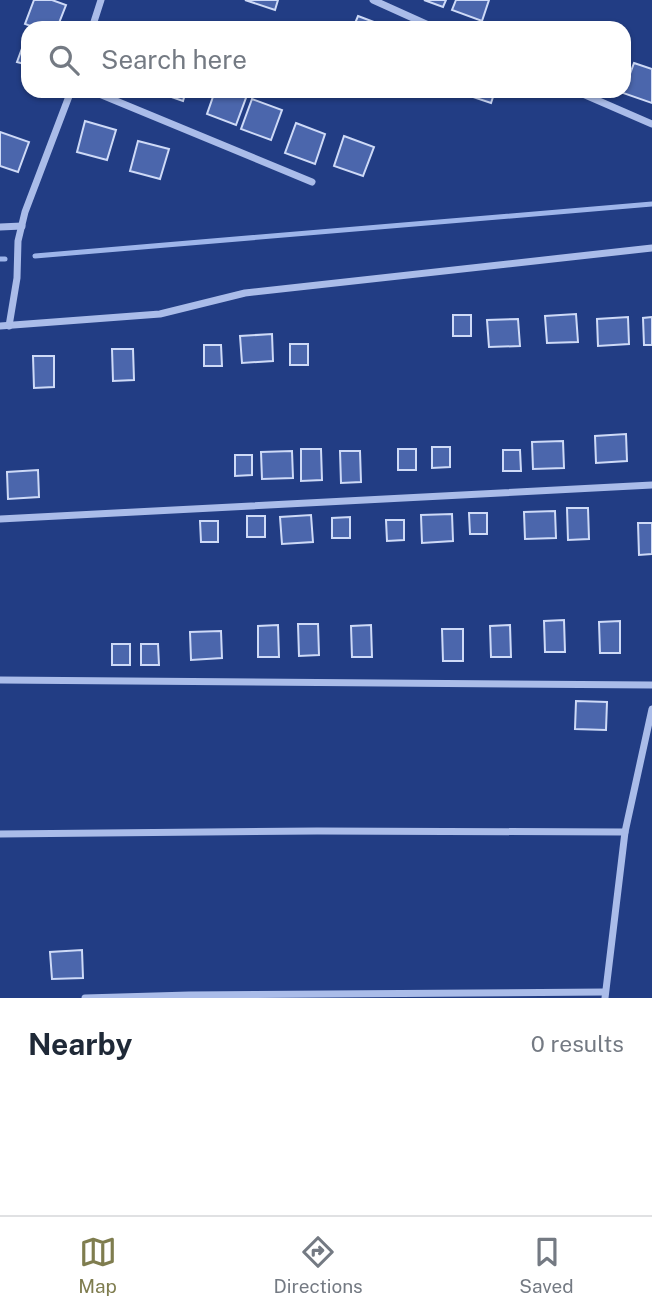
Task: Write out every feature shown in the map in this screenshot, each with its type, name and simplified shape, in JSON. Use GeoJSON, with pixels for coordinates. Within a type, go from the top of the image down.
{"type":"FeatureCollection","features":[{"type":"Feature","properties":{"kind":"street"},"geometry":{"type":"LineString","coordinates":[[94,21],[101,0]]}},
{"type":"Feature","properties":{"kind":"street"},"geometry":{"type":"LineString","coordinates":[[373,0],[420,21]]}},
{"type":"Feature","properties":{"kind":"street"},"geometry":{"type":"LineString","coordinates":[[9,326],[22,226],[69,98]]}},
{"type":"Feature","properties":{"kind":"street"},"geometry":{"type":"LineString","coordinates":[[109,98],[313,182]]}},
{"type":"Feature","properties":{"kind":"street"},"geometry":{"type":"LineString","coordinates":[[592,98],[652,124]]}},
{"type":"Feature","properties":{"kind":"street"},"geometry":{"type":"LineString","coordinates":[[0,227],[22,226]]}},
{"type":"Feature","properties":{"kind":"street"},"geometry":{"type":"LineString","coordinates":[[0,327],[160,314],[245,293],[652,248]]}},
{"type":"Feature","properties":{"kind":"street"},"geometry":{"type":"LineString","coordinates":[[0,519],[652,485]]}},
{"type":"Feature","properties":{"kind":"street"},"geometry":{"type":"LineString","coordinates":[[0,680],[652,685]]}},
{"type":"Feature","properties":{"kind":"street"},"geometry":{"type":"LineString","coordinates":[[85,998],[203,995],[605,995],[625,832],[652,709]]}},
{"type":"Feature","properties":{"kind":"street"},"geometry":{"type":"LineString","coordinates":[[0,834],[625,832]]}},
{"type":"Feature","properties":{"kind":"building"},"geometry":{"type":"Polygon","coordinates":[[[34,0],[52,0],[66,5],[60,21],[26,21],[34,0]]]}},
{"type":"Feature","properties":{"kind":"building"},"geometry":{"type":"Polygon","coordinates":[[[245,0],[278,0],[275,10],[245,0]]]}},
{"type":"Feature","properties":{"kind":"building"},"geometry":{"type":"Polygon","coordinates":[[[424,0],[446,0],[443,7],[424,0]]]}},
{"type":"Feature","properties":{"kind":"building"},"geometry":{"type":"Polygon","coordinates":[[[456,0],[489,0],[482,21],[452,10],[456,0]]]}},
{"type":"Feature","properties":{"kind":"building"},"geometry":{"type":"Polygon","coordinates":[[[358,16],[371,21],[356,21],[358,16]]]}},
{"type":"Feature","properties":{"kind":"building"},"geometry":{"type":"Polygon","coordinates":[[[634,63],[652,69],[652,103],[631,96],[631,71],[634,63]]]}},
{"type":"Feature","properties":{"kind":"building"},"geometry":{"type":"Polygon","coordinates":[[[213,98],[246,98],[236,125],[207,114],[213,98]]]}},
{"type":"Feature","properties":{"kind":"building"},"geometry":{"type":"Polygon","coordinates":[[[476,98],[493,98],[491,103],[476,98]]]}},
{"type":"Feature","properties":{"kind":"building"},"geometry":{"type":"Polygon","coordinates":[[[252,99],[282,110],[271,140],[241,129],[252,99]]]}},
{"type":"Feature","properties":{"kind":"building"},"geometry":{"type":"Polygon","coordinates":[[[85,121],[116,130],[107,160],[77,152],[85,121]]]}},
{"type":"Feature","properties":{"kind":"building"},"geometry":{"type":"Polygon","coordinates":[[[296,123],[325,134],[315,164],[285,153],[296,123]]]}},
{"type":"Feature","properties":{"kind":"building"},"geometry":{"type":"Polygon","coordinates":[[[0,132],[29,142],[18,172],[0,166],[0,132]]]}},
{"type":"Feature","properties":{"kind":"building"},"geometry":{"type":"Polygon","coordinates":[[[344,136],[374,147],[363,176],[334,166],[344,136]]]}},
{"type":"Feature","properties":{"kind":"building"},"geometry":{"type":"Polygon","coordinates":[[[138,141],[169,149],[160,179],[130,171],[138,141]]]}},
{"type":"Feature","properties":{"kind":"building"},"geometry":{"type":"Polygon","coordinates":[[[576,314],[578,342],[547,343],[545,316],[576,314]]]}},
{"type":"Feature","properties":{"kind":"building"},"geometry":{"type":"Polygon","coordinates":[[[453,315],[471,315],[471,336],[453,336],[453,315]]]}},
{"type":"Feature","properties":{"kind":"building"},"geometry":{"type":"Polygon","coordinates":[[[628,317],[629,344],[598,346],[597,319],[628,317]]]}},
{"type":"Feature","properties":{"kind":"building"},"geometry":{"type":"Polygon","coordinates":[[[652,317],[652,345],[644,345],[643,318],[652,317]]]}},
{"type":"Feature","properties":{"kind":"building"},"geometry":{"type":"Polygon","coordinates":[[[518,319],[520,346],[489,347],[487,320],[518,319]]]}},
{"type":"Feature","properties":{"kind":"building"},"geometry":{"type":"Polygon","coordinates":[[[272,334],[273,361],[242,363],[240,336],[272,334]]]}},
{"type":"Feature","properties":{"kind":"building"},"geometry":{"type":"Polygon","coordinates":[[[290,344],[308,344],[308,365],[290,365],[290,344]]]}},
{"type":"Feature","properties":{"kind":"building"},"geometry":{"type":"Polygon","coordinates":[[[204,345],[221,345],[222,366],[204,366],[204,345]]]}},
{"type":"Feature","properties":{"kind":"building"},"geometry":{"type":"Polygon","coordinates":[[[112,349],[133,349],[134,380],[113,381],[112,349]]]}},
{"type":"Feature","properties":{"kind":"building"},"geometry":{"type":"Polygon","coordinates":[[[33,356],[54,356],[54,387],[34,388],[33,356]]]}},
{"type":"Feature","properties":{"kind":"building"},"geometry":{"type":"Polygon","coordinates":[[[626,434],[627,461],[596,463],[595,436],[626,434]]]}},
{"type":"Feature","properties":{"kind":"building"},"geometry":{"type":"Polygon","coordinates":[[[563,441],[564,468],[533,469],[532,442],[563,441]]]}},
{"type":"Feature","properties":{"kind":"building"},"geometry":{"type":"Polygon","coordinates":[[[432,447],[450,447],[450,467],[432,468],[432,447]]]}},
{"type":"Feature","properties":{"kind":"building"},"geometry":{"type":"Polygon","coordinates":[[[301,449],[321,449],[322,480],[301,481],[301,449]]]}},
{"type":"Feature","properties":{"kind":"building"},"geometry":{"type":"Polygon","coordinates":[[[398,449],[416,449],[416,470],[398,470],[398,449]]]}},
{"type":"Feature","properties":{"kind":"building"},"geometry":{"type":"Polygon","coordinates":[[[503,450],[520,450],[521,471],[503,471],[503,450]]]}},
{"type":"Feature","properties":{"kind":"building"},"geometry":{"type":"Polygon","coordinates":[[[292,451],[293,478],[262,479],[261,452],[292,451]]]}},
{"type":"Feature","properties":{"kind":"building"},"geometry":{"type":"Polygon","coordinates":[[[340,451],[360,451],[361,482],[341,483],[340,451]]]}},
{"type":"Feature","properties":{"kind":"building"},"geometry":{"type":"Polygon","coordinates":[[[235,455],[252,455],[252,475],[235,476],[235,455]]]}},
{"type":"Feature","properties":{"kind":"building"},"geometry":{"type":"Polygon","coordinates":[[[38,470],[39,497],[8,499],[7,472],[38,470]]]}},
{"type":"Feature","properties":{"kind":"building"},"geometry":{"type":"Polygon","coordinates":[[[567,508],[588,508],[589,539],[568,540],[567,508]]]}},
{"type":"Feature","properties":{"kind":"building"},"geometry":{"type":"Polygon","coordinates":[[[555,511],[556,538],[525,539],[524,512],[555,511]]]}},
{"type":"Feature","properties":{"kind":"building"},"geometry":{"type":"Polygon","coordinates":[[[469,513],[487,513],[487,534],[470,534],[469,513]]]}},
{"type":"Feature","properties":{"kind":"building"},"geometry":{"type":"Polygon","coordinates":[[[452,514],[453,541],[422,543],[421,515],[452,514]]]}},
{"type":"Feature","properties":{"kind":"building"},"geometry":{"type":"Polygon","coordinates":[[[311,515],[313,542],[282,544],[280,517],[311,515]]]}},
{"type":"Feature","properties":{"kind":"building"},"geometry":{"type":"Polygon","coordinates":[[[247,516],[265,516],[265,537],[247,537],[247,516]]]}},
{"type":"Feature","properties":{"kind":"building"},"geometry":{"type":"Polygon","coordinates":[[[350,517],[350,538],[332,538],[332,518],[350,517]]]}},
{"type":"Feature","properties":{"kind":"building"},"geometry":{"type":"Polygon","coordinates":[[[386,520],[404,520],[404,540],[387,541],[386,520]]]}},
{"type":"Feature","properties":{"kind":"building"},"geometry":{"type":"Polygon","coordinates":[[[200,521],[218,521],[218,542],[201,542],[200,521]]]}},
{"type":"Feature","properties":{"kind":"building"},"geometry":{"type":"Polygon","coordinates":[[[638,523],[652,523],[652,554],[639,555],[638,523]]]}},
{"type":"Feature","properties":{"kind":"building"},"geometry":{"type":"Polygon","coordinates":[[[564,620],[565,652],[545,652],[544,621],[564,620]]]}},
{"type":"Feature","properties":{"kind":"building"},"geometry":{"type":"Polygon","coordinates":[[[620,621],[620,653],[600,653],[599,622],[620,621]]]}},
{"type":"Feature","properties":{"kind":"building"},"geometry":{"type":"Polygon","coordinates":[[[298,624],[318,624],[319,655],[299,656],[298,624]]]}},
{"type":"Feature","properties":{"kind":"building"},"geometry":{"type":"Polygon","coordinates":[[[278,625],[279,657],[258,657],[258,626],[278,625]]]}},
{"type":"Feature","properties":{"kind":"building"},"geometry":{"type":"Polygon","coordinates":[[[371,625],[372,657],[352,657],[351,626],[371,625]]]}},
{"type":"Feature","properties":{"kind":"building"},"geometry":{"type":"Polygon","coordinates":[[[510,625],[511,657],[491,657],[490,626],[510,625]]]}},
{"type":"Feature","properties":{"kind":"building"},"geometry":{"type":"Polygon","coordinates":[[[442,629],[463,629],[463,661],[443,661],[442,629]]]}},
{"type":"Feature","properties":{"kind":"building"},"geometry":{"type":"Polygon","coordinates":[[[221,631],[222,658],[191,660],[190,632],[221,631]]]}},
{"type":"Feature","properties":{"kind":"building"},"geometry":{"type":"Polygon","coordinates":[[[112,644],[130,644],[130,665],[112,665],[112,644]]]}},
{"type":"Feature","properties":{"kind":"building"},"geometry":{"type":"Polygon","coordinates":[[[141,644],[158,644],[159,665],[141,665],[141,644]]]}},
{"type":"Feature","properties":{"kind":"building"},"geometry":{"type":"Polygon","coordinates":[[[576,701],[607,702],[606,730],[575,729],[576,701]]]}},
{"type":"Feature","properties":{"kind":"building"},"geometry":{"type":"Polygon","coordinates":[[[82,950],[83,978],[52,979],[50,952],[82,950]]]}},
{"type":"Feature","properties":{"kind":"waterway"},"geometry":{"type":"LineString","coordinates":[[35,256],[652,204]]}},
{"type":"Feature","properties":{"kind":"waterway"},"geometry":{"type":"LineString","coordinates":[[0,259],[5,259]]}}]}
